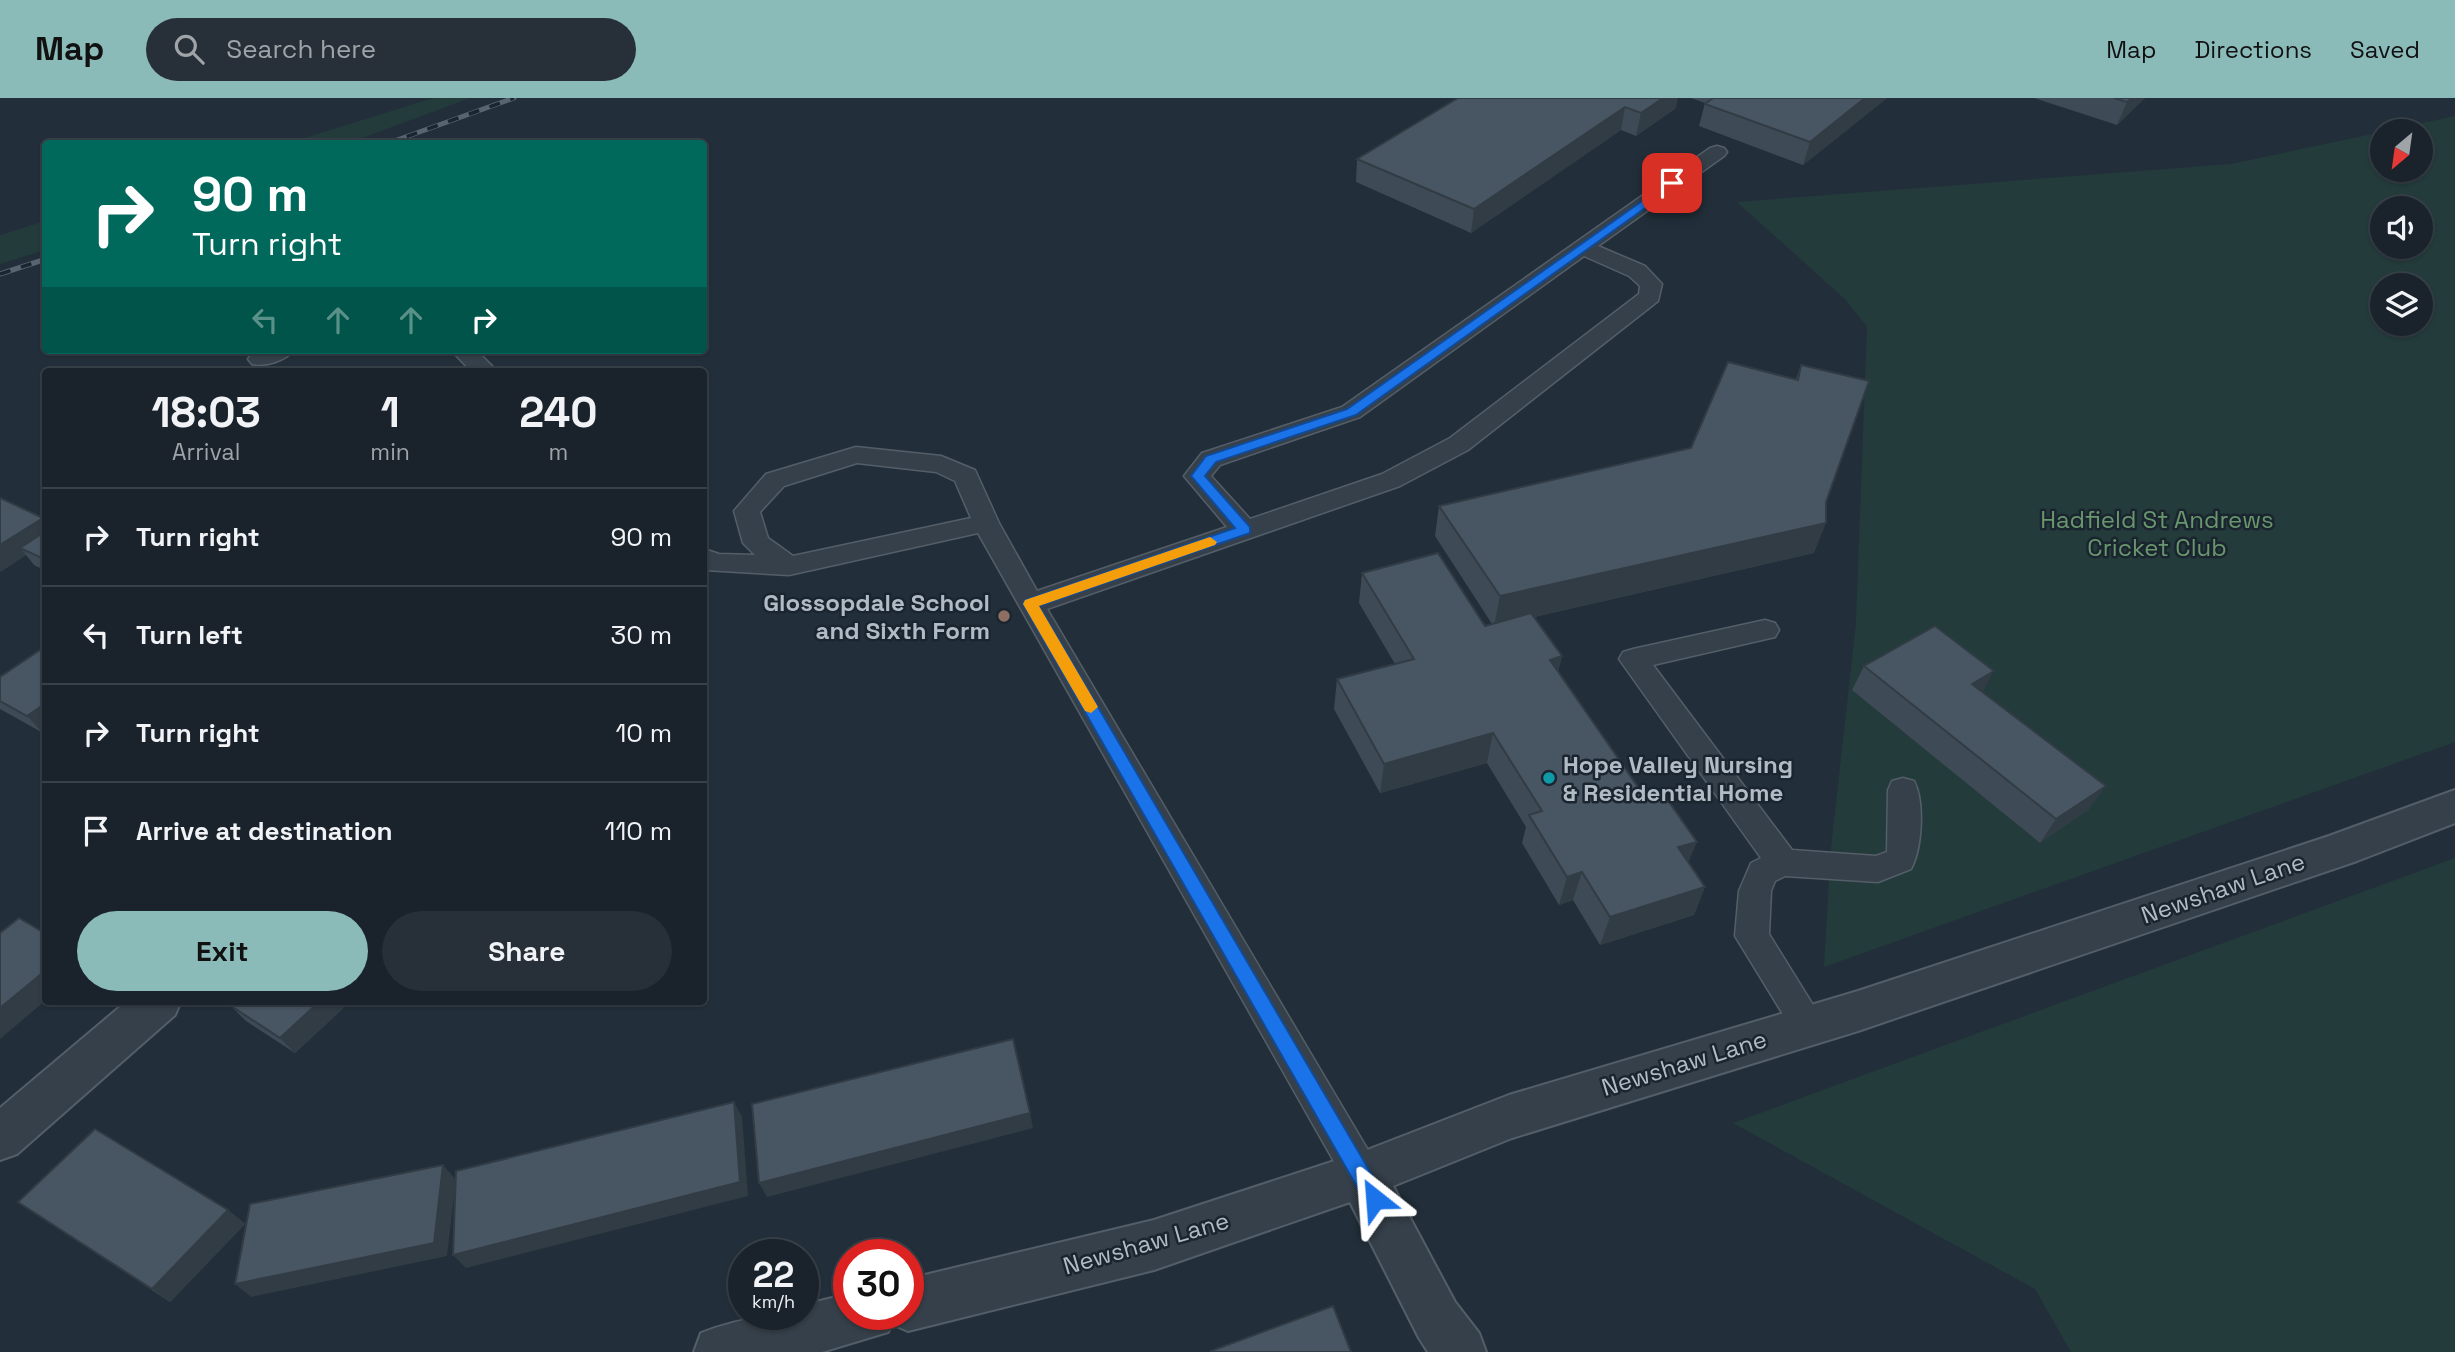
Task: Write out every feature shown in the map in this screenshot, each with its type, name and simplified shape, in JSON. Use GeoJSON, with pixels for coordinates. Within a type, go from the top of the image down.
{"type":"FeatureCollection","features":[{"type":"Feature","properties":{"kind":"street","name":"Newshaw Lane"},"geometry":{"type":"LineString","coordinates":[[924,1301],[1154,1245],[1362,1175],[1509,1117],[1809,1026],[2342,849],[2455,806]]}},
{"type":"Feature","properties":{"kind":"street"},"geometry":{"type":"LineString","coordinates":[[0,1139],[154,1005]]}},
{"type":"Feature","properties":{"kind":"street"},"geometry":{"type":"LineString","coordinates":[[1362,1175],[1437,1320],[1460,1352]]}},
{"type":"Feature","properties":{"kind":"street"},"geometry":{"type":"LineString","coordinates":[[748,1348],[833,1324]]}},
{"type":"Feature","properties":{"kind":"lane"},"geometry":{"type":"LineString","coordinates":[[1245,530],[1197,476],[1211,459],[1351,412],[1717,152]]}},
{"type":"Feature","properties":{"kind":"lane"},"geometry":{"type":"LineString","coordinates":[[1030,604],[1391,480],[1460,444],[1650,296],[1651,284],[1637,271],[1582,247]]}},
{"type":"Feature","properties":{"kind":"lane"},"geometry":{"type":"LineString","coordinates":[[467,354],[482,368]]}},
{"type":"Feature","properties":{"kind":"lane"},"geometry":{"type":"LineString","coordinates":[[789,566],[756,543],[747,511],[775,480],[856,455],[942,464],[966,477],[986,523],[1030,604],[1362,1175]]}},
{"type":"Feature","properties":{"kind":"lane"},"geometry":{"type":"LineString","coordinates":[[707,559],[715,563],[789,566],[986,523]]}},
{"type":"Feature","properties":{"kind":"lane"},"geometry":{"type":"LineString","coordinates":[[1765,630],[1633,659],[1783,863]]}},
{"type":"Feature","properties":{"kind":"lane"},"geometry":{"type":"LineString","coordinates":[[1809,1026],[1752,936],[1755,891],[1762,872],[1783,863],[1878,869],[1900,859],[1904,847],[1903,790]]}},
{"type":"Feature","properties":{"kind":"green space"},"geometry":{"type":"Polygon","coordinates":[[[433,98],[470,98],[357,140],[299,140],[433,98]]]}},
{"type":"Feature","properties":{"kind":"green space","name":"Hadfield St Andrews Cricket Club"},"geometry":{"type":"Polygon","coordinates":[[[2455,116],[2455,742],[1824,967],[1831,848],[1856,623],[1867,327],[1846,300],[1737,202],[2231,164],[2370,135],[2370,182],[2433,182],[2433,121],[2455,116]]]}},
{"type":"Feature","properties":{"kind":"green space"},"geometry":{"type":"Polygon","coordinates":[[[42,222],[42,251],[0,264],[0,235],[42,222]]]}},
{"type":"Feature","properties":{"kind":"green space"},"geometry":{"type":"Polygon","coordinates":[[[2455,858],[2455,1352],[2071,1352],[2035,1289],[1733,1123],[2455,858]]]}},
{"type":"Feature","properties":{"kind":"building"},"geometry":{"type":"Polygon","coordinates":[[[1458,98],[1663,98],[1641,113],[1625,107],[1474,209],[1357,159],[1458,98]]]}},
{"type":"Feature","properties":{"kind":"building"},"geometry":{"type":"Polygon","coordinates":[[[1713,98],[1865,98],[1810,142],[1705,104],[1713,98]]]}},
{"type":"Feature","properties":{"kind":"building"},"geometry":{"type":"Polygon","coordinates":[[[2114,98],[2132,98],[2127,102],[2114,98]]]}},
{"type":"Feature","properties":{"kind":"building"},"geometry":{"type":"Polygon","coordinates":[[[1728,362],[1798,380],[1801,365],[1869,381],[1826,502],[1826,523],[1500,596],[1439,506],[1691,448],[1728,362]]]}},
{"type":"Feature","properties":{"kind":"building"},"geometry":{"type":"Polygon","coordinates":[[[0,498],[42,518],[42,519],[0,545],[0,498]]]}},
{"type":"Feature","properties":{"kind":"building"},"geometry":{"type":"Polygon","coordinates":[[[42,534],[42,558],[20,548],[42,534]]]}},
{"type":"Feature","properties":{"kind":"building","name":"Hope Valley Nursing & Residential Home"},"geometry":{"type":"Polygon","coordinates":[[[1438,553],[1485,626],[1531,613],[1562,656],[1550,660],[1645,797],[1662,792],[1697,842],[1678,847],[1705,887],[1610,917],[1582,872],[1567,877],[1529,815],[1542,811],[1493,733],[1384,764],[1337,679],[1414,659],[1362,573],[1438,553]]]}},
{"type":"Feature","properties":{"kind":"building"},"geometry":{"type":"Polygon","coordinates":[[[1935,626],[1994,671],[1972,684],[2106,786],[2056,819],[1864,666],[1935,626]]]}},
{"type":"Feature","properties":{"kind":"building"},"geometry":{"type":"Polygon","coordinates":[[[42,649],[42,706],[27,716],[0,701],[0,677],[42,649]]]}},
{"type":"Feature","properties":{"kind":"building"},"geometry":{"type":"Polygon","coordinates":[[[19,918],[42,932],[42,973],[0,1008],[0,933],[19,918]]]}},
{"type":"Feature","properties":{"kind":"building"},"geometry":{"type":"Polygon","coordinates":[[[232,1005],[316,1005],[280,1038],[232,1005]]]}},
{"type":"Feature","properties":{"kind":"building"},"geometry":{"type":"Polygon","coordinates":[[[1013,1039],[1030,1113],[759,1183],[752,1104],[1013,1039]]]}},
{"type":"Feature","properties":{"kind":"building"},"geometry":{"type":"Polygon","coordinates":[[[734,1102],[740,1182],[453,1255],[456,1171],[734,1102]]]}},
{"type":"Feature","properties":{"kind":"building"},"geometry":{"type":"Polygon","coordinates":[[[95,1129],[228,1210],[152,1289],[18,1202],[95,1129]]]}},
{"type":"Feature","properties":{"kind":"building"},"geometry":{"type":"Polygon","coordinates":[[[443,1165],[434,1243],[235,1284],[250,1204],[443,1165]]]}},
{"type":"Feature","properties":{"kind":"building"},"geometry":{"type":"Polygon","coordinates":[[[1333,1306],[1351,1352],[1211,1352],[1211,1351],[1333,1306]]]}},
{"type":"Feature","properties":{"kind":"railway"},"geometry":{"type":"LineString","coordinates":[[397,140],[514,98]]}},
{"type":"Feature","properties":{"kind":"railway"},"geometry":{"type":"LineString","coordinates":[[0,274],[42,260]]}},
{"type":"Feature","properties":{"kind":"slow traffic"},"geometry":{"type":"LineString","coordinates":[[1091,707],[1030,604],[1210,542]]}},
{"type":"Feature","properties":{"kind":"place","name":"Glossopdale School and Sixth Form"},"geometry":{"type":"Point","coordinates":[1004,616]}},
{"type":"Feature","properties":{"kind":"place","name":"Hope Valley Nursing & Residential Home"},"geometry":{"type":"Point","coordinates":[1549,778]}},
{"type":"Feature","properties":{"kind":"route"},"geometry":{"type":"LineString","coordinates":[[1375,1199],[1030,604],[1245,530],[1197,476],[1211,459],[1351,412],[1672,183]]}}]}
